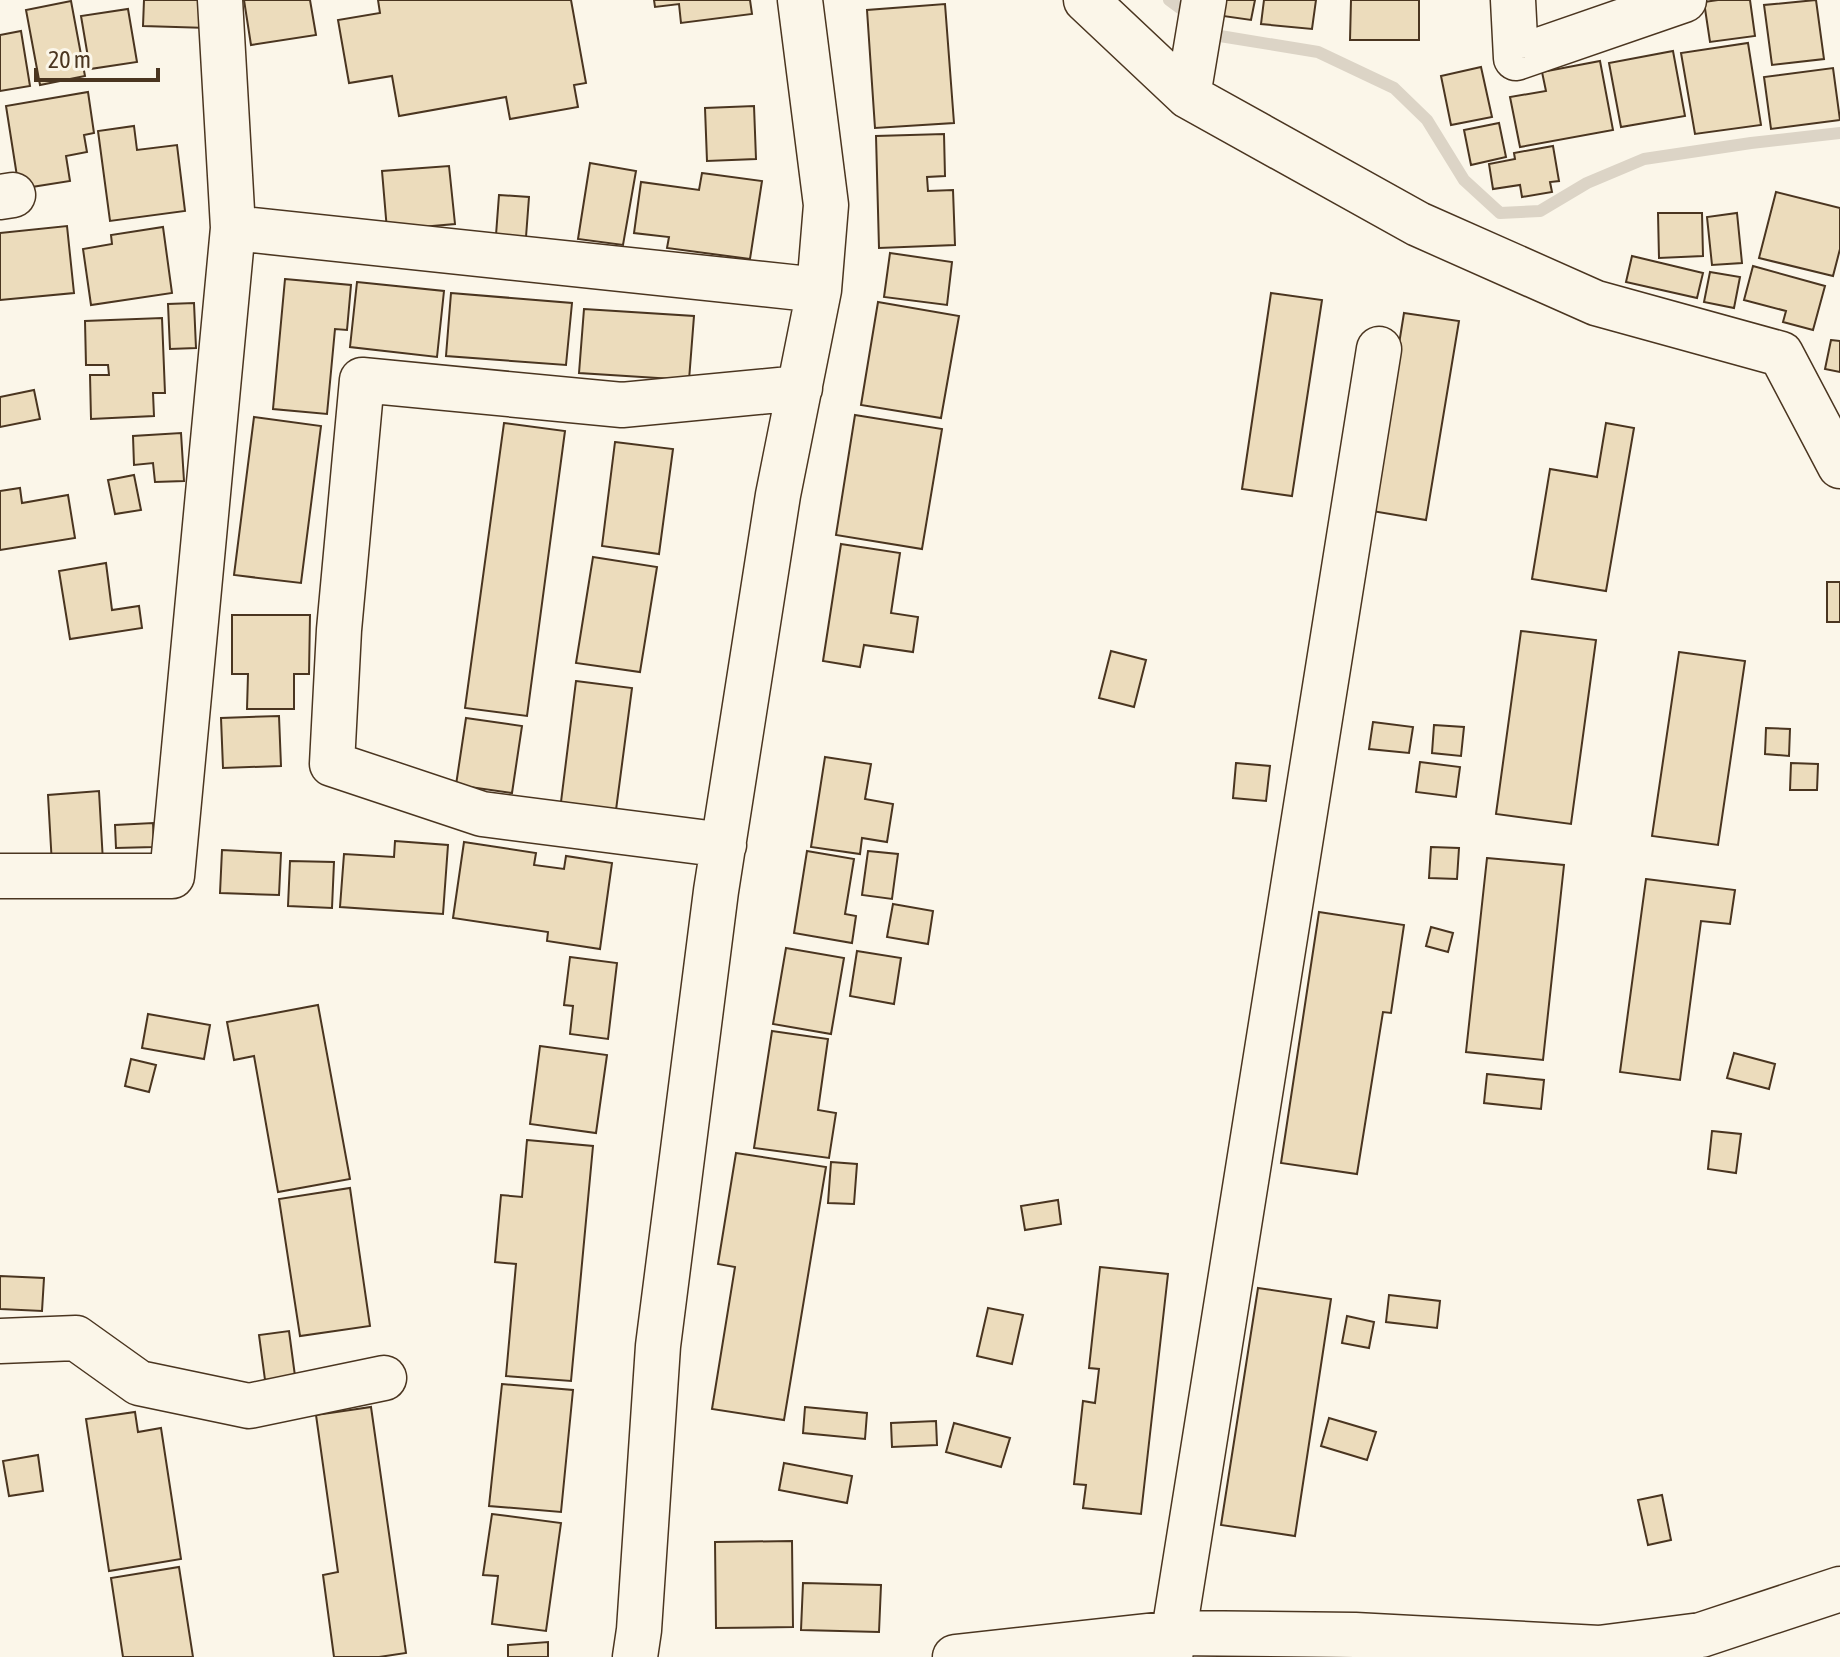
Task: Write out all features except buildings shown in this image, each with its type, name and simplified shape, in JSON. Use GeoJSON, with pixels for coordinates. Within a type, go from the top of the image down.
{"type":"FeatureCollection","features":[{"type":"Feature","properties":{"kind":"street"},"geometry":{"type":"LineString","coordinates":[[0,876],[172,876],[233,228],[220,0]]}},
{"type":"Feature","properties":{"kind":"street"},"geometry":{"type":"LineString","coordinates":[[635,1657],[658,1346],[724,845],[778,495],[819,290],[826,205],[800,0]]}},
{"type":"Feature","properties":{"kind":"street"},"geometry":{"type":"LineString","coordinates":[[1086,0],[1188,96],[1418,224],[1596,303],[1781,354],[1840,466]]}},
{"type":"Feature","properties":{"kind":"street"},"geometry":{"type":"LineString","coordinates":[[1188,96],[1204,0]]}},
{"type":"Feature","properties":{"kind":"street"},"geometry":{"type":"LineString","coordinates":[[1513,0],[1516,58],[1684,0]]}},
{"type":"Feature","properties":{"kind":"street"},"geometry":{"type":"LineString","coordinates":[[233,228],[819,290]]}},
{"type":"Feature","properties":{"kind":"street"},"geometry":{"type":"LineString","coordinates":[[1172,1645],[1379,349]]}},
{"type":"Feature","properties":{"kind":"street"},"geometry":{"type":"LineString","coordinates":[[724,845],[482,814],[332,764],[339,630],[362,380],[622,405],[800,388]]}},
{"type":"Feature","properties":{"kind":"street"},"geometry":{"type":"LineString","coordinates":[[0,1341],[76,1338],[139,1383],[249,1406],[384,1378]]}},
{"type":"Feature","properties":{"kind":"street"},"geometry":{"type":"LineString","coordinates":[[955,1657],[1355,1635],[1599,1648],[1701,1635],[1840,1589]]}},
{"type":"Feature","properties":{"kind":"waterway"},"geometry":{"type":"LineString","coordinates":[[1169,0],[1192,17]]}},
{"type":"Feature","properties":{"kind":"waterway"},"geometry":{"type":"LineString","coordinates":[[1207,27],[1220,36],[1318,52],[1394,88],[1427,120],[1464,180],[1500,213],[1540,211],[1587,183],[1644,159],[1840,133]]}}]}
